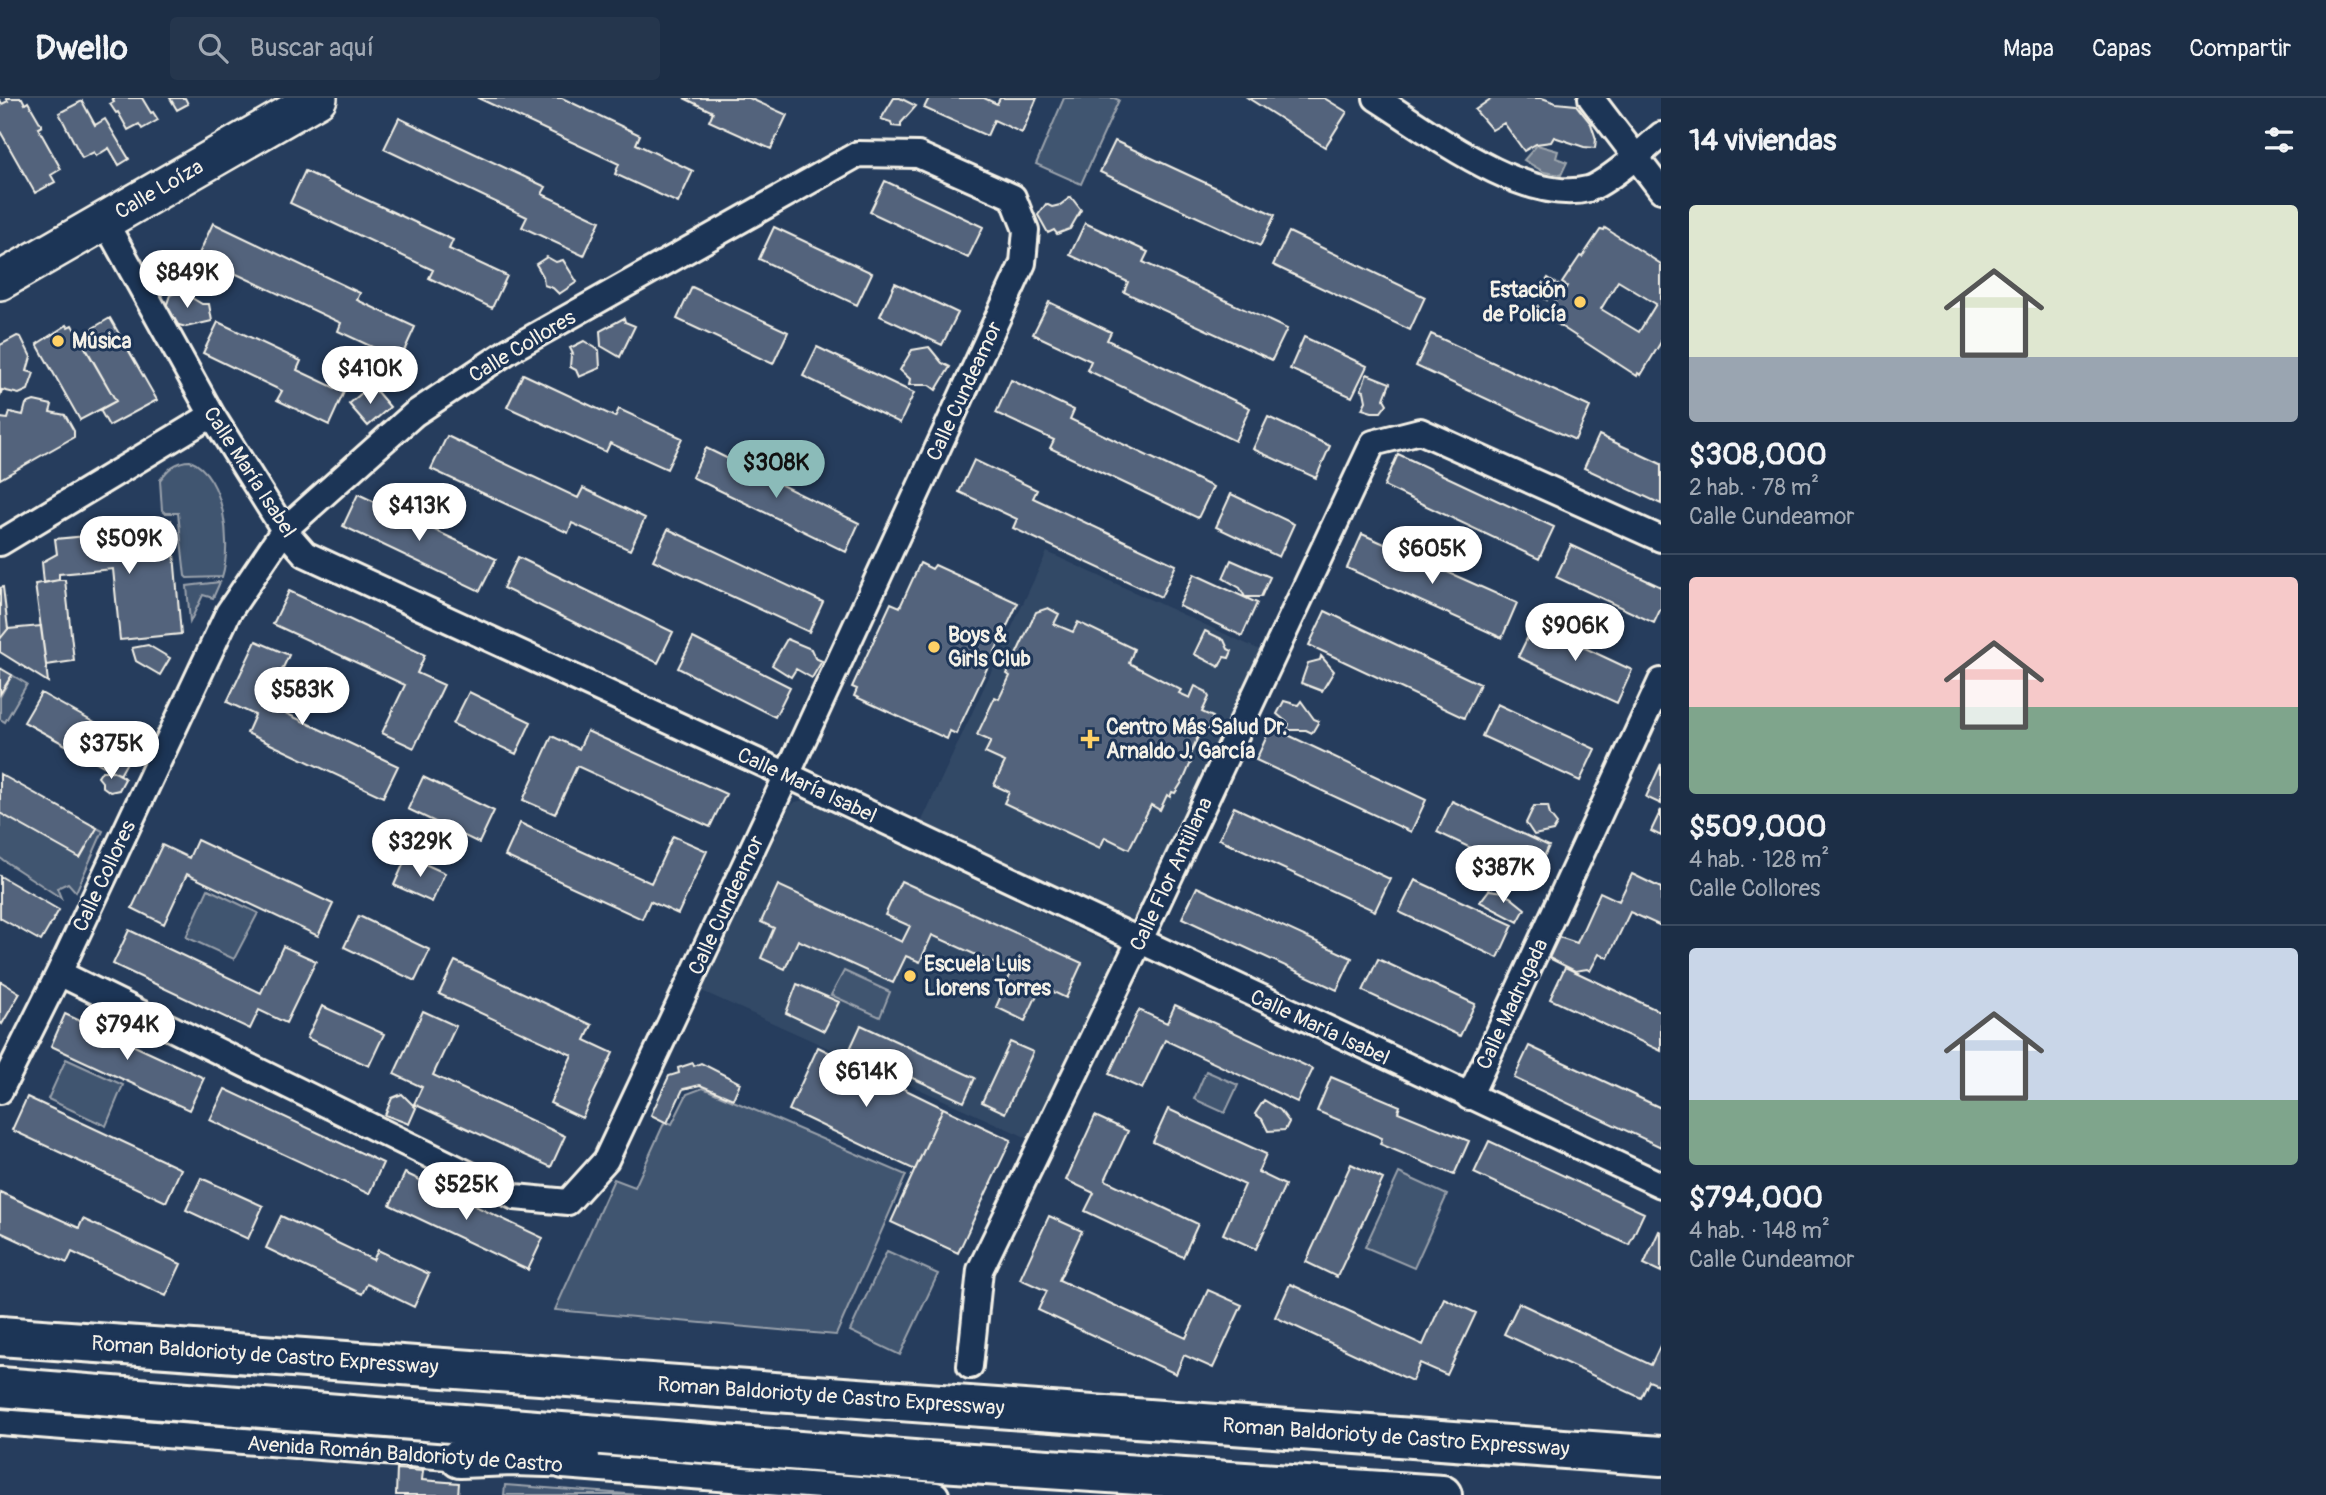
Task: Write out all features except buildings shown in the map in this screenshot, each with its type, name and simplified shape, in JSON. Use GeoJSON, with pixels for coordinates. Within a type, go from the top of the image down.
{"type":"FeatureCollection","features":[{"type":"Feature","properties":{"kind":"highway","name":"Roman Baldorioty de Castro Expressway"},"geometry":{"type":"LineString","coordinates":[[0,1336],[1661,1456]]}},
{"type":"Feature","properties":{"kind":"highway"},"geometry":{"type":"LineString","coordinates":[[0,1387],[931,1478]]}},
{"type":"Feature","properties":{"kind":"highway"},"geometry":{"type":"LineString","coordinates":[[460,1458],[513,1455],[802,1466],[931,1478],[1441,1495]]}},
{"type":"Feature","properties":{"kind":"main road","name":"Calle Loíza"},"geometry":{"type":"LineString","coordinates":[[0,281],[318,98]]}},
{"type":"Feature","properties":{"kind":"street"},"geometry":{"type":"LineString","coordinates":[[1376,98],[1496,172],[1555,191],[1589,189],[1637,157],[1661,135]]}},
{"type":"Feature","properties":{"kind":"street"},"geometry":{"type":"LineString","coordinates":[[1591,98],[1661,190]]}},
{"type":"Feature","properties":{"kind":"street","name":"Calle Collores"},"geometry":{"type":"LineString","coordinates":[[0,1091],[59,973],[228,613],[284,530],[414,414],[510,350],[858,154],[898,155]]}},
{"type":"Feature","properties":{"kind":"street","name":"Calle Cundeamor"},"geometry":{"type":"LineString","coordinates":[[59,973],[515,1197],[568,1202],[606,1160],[1023,263],[1026,230],[1013,197],[918,155],[898,155]]}},
{"type":"Feature","properties":{"kind":"street","name":"Calle María Isabel"},"geometry":{"type":"LineString","coordinates":[[104,220],[212,415],[284,530],[305,554],[787,775],[1661,1185]]}},
{"type":"Feature","properties":{"kind":"street"},"geometry":{"type":"LineString","coordinates":[[0,543],[212,415]]}},
{"type":"Feature","properties":{"kind":"street","name":"Calle Flor Antillana"},"geometry":{"type":"LineString","coordinates":[[970,1366],[980,1270],[1139,942],[1373,443],[1420,431],[1661,539]]}},
{"type":"Feature","properties":{"kind":"street","name":"Calle Madrugada"},"geometry":{"type":"LineString","coordinates":[[1469,1097],[1661,681]]}},
{"type":"Feature","properties":{"kind":"street","name":"Avenida Román Baldorioty de Castro"},"geometry":{"type":"LineString","coordinates":[[0,1422],[460,1458]]}},
{"type":"Feature","properties":{"kind":"shaded area"},"geometry":{"type":"Polygon","coordinates":[[[1064,98],[1119,100],[1081,184],[1036,164],[1064,98]]]}},
{"type":"Feature","properties":{"kind":"shaded area"},"geometry":{"type":"Polygon","coordinates":[[[1537,145],[1558,151],[1556,158],[1567,162],[1561,175],[1544,172],[1524,160],[1537,145]]]}},
{"type":"Feature","properties":{"kind":"shaded area"},"geometry":{"type":"Polygon","coordinates":[[[190,461],[202,468],[211,480],[223,512],[226,548],[222,577],[185,576],[178,513],[165,513],[162,510],[160,480],[173,466],[190,461]]]}},
{"type":"Feature","properties":{"kind":"shaded area","name":"Centro Más Salud Dr. Arnaldo J. García"},"geometry":{"type":"Polygon","coordinates":[[[1047,552],[1262,651],[1135,918],[1118,919],[919,827],[1047,552]]]}},
{"type":"Feature","properties":{"kind":"shaded area"},"geometry":{"type":"Polygon","coordinates":[[[220,582],[213,598],[203,595],[190,622],[187,586],[220,582]]]}},
{"type":"Feature","properties":{"kind":"shaded area"},"geometry":{"type":"Polygon","coordinates":[[[12,675],[27,684],[5,722],[0,719],[0,697],[12,675]]]}},
{"type":"Feature","properties":{"kind":"shaded area","name":"Escuela Luis Llorens Torres"},"geometry":{"type":"Polygon","coordinates":[[[805,800],[1110,945],[1119,960],[1032,1140],[702,991],[789,808],[795,802],[805,800]]]}},
{"type":"Feature","properties":{"kind":"shaded area"},"geometry":{"type":"Polygon","coordinates":[[[0,813],[80,857],[97,828],[103,831],[76,892],[68,883],[57,888],[61,898],[0,858],[0,813]]]}},
{"type":"Feature","properties":{"kind":"shaded area"},"geometry":{"type":"Polygon","coordinates":[[[208,889],[258,913],[234,959],[186,937],[208,889]]]}},
{"type":"Feature","properties":{"kind":"shaded area"},"geometry":{"type":"Polygon","coordinates":[[[844,971],[890,992],[880,1017],[831,995],[844,971]]]}},
{"type":"Feature","properties":{"kind":"shaded area"},"geometry":{"type":"Polygon","coordinates":[[[66,1059],[123,1085],[106,1126],[48,1099],[66,1059]]]}},
{"type":"Feature","properties":{"kind":"shaded area"},"geometry":{"type":"Polygon","coordinates":[[[1206,1071],[1238,1085],[1225,1113],[1194,1099],[1206,1071]]]}},
{"type":"Feature","properties":{"kind":"shaded area"},"geometry":{"type":"Polygon","coordinates":[[[703,1088],[906,1175],[836,1335],[555,1310],[614,1179],[635,1187],[665,1121],[672,1124],[687,1094],[703,1088]]]}},
{"type":"Feature","properties":{"kind":"shaded area"},"geometry":{"type":"Polygon","coordinates":[[[1399,1173],[1447,1195],[1414,1268],[1365,1247],[1399,1173]]]}},
{"type":"Feature","properties":{"kind":"shaded area"},"geometry":{"type":"Polygon","coordinates":[[[887,1251],[938,1274],[900,1355],[850,1331],[887,1251]]]}},
{"type":"Feature","properties":{"kind":"shaded area"},"geometry":{"type":"Polygon","coordinates":[[[505,1485],[640,1495],[504,1495],[505,1485]]]}},
{"type":"Feature","properties":{"kind":"place","name":"Estación de Policía"},"geometry":{"type":"Point","coordinates":[1580,302]}},
{"type":"Feature","properties":{"kind":"place","name":"Música"},"geometry":{"type":"Point","coordinates":[58,341]}},
{"type":"Feature","properties":{"kind":"place","name":"Boys & Girls Club"},"geometry":{"type":"Point","coordinates":[934,647]}},
{"type":"Feature","properties":{"kind":"place","name":"Centro Más Salud Dr. Arnaldo J. García"},"geometry":{"type":"Point","coordinates":[1090,739]}},
{"type":"Feature","properties":{"kind":"place","name":"Escuela Luis Llorens Torres"},"geometry":{"type":"Point","coordinates":[910,976]}}]}
